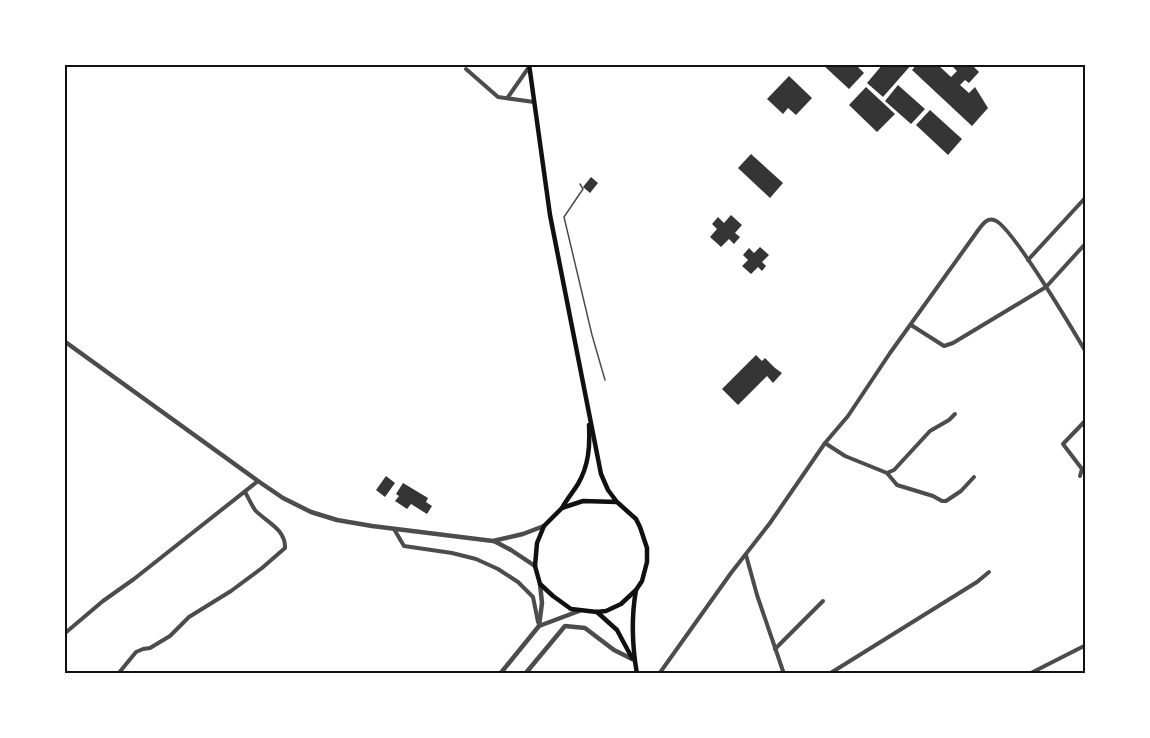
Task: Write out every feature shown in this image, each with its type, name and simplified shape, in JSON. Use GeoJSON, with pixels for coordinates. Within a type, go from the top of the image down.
{"type":"FeatureCollection","features":[{"type":"Feature","properties":{"kind":"main road"},"geometry":{"type":"LineString","coordinates":[[529,66],[550,215],[588,406],[601,474],[608,490],[617,502],[636,519],[647,548],[647,562],[642,581],[636,590],[621,604],[606,611],[597,612],[571,609],[553,596],[540,584],[535,566],[537,543],[544,526],[562,508],[585,470],[590,443],[588,406]]}},
{"type":"Feature","properties":{"kind":"main road"},"geometry":{"type":"LineString","coordinates":[[562,508],[583,501],[617,502]]}},
{"type":"Feature","properties":{"kind":"main road"},"geometry":{"type":"LineString","coordinates":[[636,590],[632,630],[637,674]]}},
{"type":"Feature","properties":{"kind":"main road"},"geometry":{"type":"LineString","coordinates":[[597,612],[617,630],[635,663]]}},
{"type":"Feature","properties":{"kind":"street"},"geometry":{"type":"LineString","coordinates":[[508,97],[529,66]]}},
{"type":"Feature","properties":{"kind":"street"},"geometry":{"type":"LineString","coordinates":[[466,69],[498,96],[534,102]]}},
{"type":"Feature","properties":{"kind":"street"},"geometry":{"type":"LineString","coordinates":[[1028,260],[1086,197]]}},
{"type":"Feature","properties":{"kind":"street"},"geometry":{"type":"LineString","coordinates":[[658,674],[770,523],[825,443],[848,416],[986,221],[996,220],[1010,235],[1046,287],[1086,352]]}},
{"type":"Feature","properties":{"kind":"street"},"geometry":{"type":"LineString","coordinates":[[911,324],[944,346],[953,343],[1046,287],[1086,243]]}},
{"type":"Feature","properties":{"kind":"street"},"geometry":{"type":"LineString","coordinates":[[64,341],[258,481],[283,498],[311,512],[337,520],[493,541],[535,566]]}},
{"type":"Feature","properties":{"kind":"street"},"geometry":{"type":"LineString","coordinates":[[887,473],[894,470],[930,431],[955,414]]}},
{"type":"Feature","properties":{"kind":"street"},"geometry":{"type":"LineString","coordinates":[[1080,476],[1082,469],[1063,444],[1086,420]]}},
{"type":"Feature","properties":{"kind":"street"},"geometry":{"type":"LineString","coordinates":[[825,443],[845,456],[887,473],[897,485],[942,501],[946,501],[961,491],[974,477]]}},
{"type":"Feature","properties":{"kind":"street"},"geometry":{"type":"LineString","coordinates":[[64,634],[258,481]]}},
{"type":"Feature","properties":{"kind":"street"},"geometry":{"type":"LineString","coordinates":[[118,674],[136,652],[150,648],[170,636],[189,617],[231,591],[285,548],[281,532],[253,508],[245,492]]}},
{"type":"Feature","properties":{"kind":"street"},"geometry":{"type":"LineString","coordinates":[[493,541],[544,526]]}},
{"type":"Feature","properties":{"kind":"street"},"geometry":{"type":"LineString","coordinates":[[394,529],[404,546],[452,552],[477,559],[518,582],[533,597],[539,626]]}},
{"type":"Feature","properties":{"kind":"street"},"geometry":{"type":"LineString","coordinates":[[746,555],[754,587],[784,674]]}},
{"type":"Feature","properties":{"kind":"street"},"geometry":{"type":"LineString","coordinates":[[829,674],[977,582],[989,572]]}},
{"type":"Feature","properties":{"kind":"street"},"geometry":{"type":"LineString","coordinates":[[539,626],[542,603],[540,584]]}},
{"type":"Feature","properties":{"kind":"street"},"geometry":{"type":"LineString","coordinates":[[775,649],[823,601]]}},
{"type":"Feature","properties":{"kind":"street"},"geometry":{"type":"LineString","coordinates":[[500,674],[539,626],[579,611]]}},
{"type":"Feature","properties":{"kind":"street"},"geometry":{"type":"LineString","coordinates":[[525,674],[565,626],[585,628],[635,663]]}},
{"type":"Feature","properties":{"kind":"street"},"geometry":{"type":"LineString","coordinates":[[1029,674],[1086,645]]}},
{"type":"Feature","properties":{"kind":"lane"},"geometry":{"type":"LineString","coordinates":[[580,184],[583,189],[564,217],[605,381]]}},
{"type":"Feature","properties":{"kind":"building"},"geometry":{"type":"Polygon","coordinates":[[[822,64],[855,64],[864,73],[849,89],[822,64]]]}},
{"type":"Feature","properties":{"kind":"building"},"geometry":{"type":"Polygon","coordinates":[[[883,64],[912,64],[883,97],[867,83],[883,64]]]}},
{"type":"Feature","properties":{"kind":"building"},"geometry":{"type":"Polygon","coordinates":[[[917,64],[937,64],[951,77],[957,71],[950,64],[971,64],[979,72],[969,83],[965,80],[960,85],[969,93],[975,87],[988,108],[972,126],[912,70],[917,64]]]}},
{"type":"Feature","properties":{"kind":"building"},"geometry":{"type":"Polygon","coordinates":[[[789,76],[812,98],[796,115],[788,108],[783,114],[767,99],[789,76]]]}},
{"type":"Feature","properties":{"kind":"building"},"geometry":{"type":"Polygon","coordinates":[[[898,85],[925,109],[911,124],[885,101],[898,85]]]}},
{"type":"Feature","properties":{"kind":"building"},"geometry":{"type":"Polygon","coordinates":[[[866,87],[895,114],[877,132],[849,105],[866,87]]]}},
{"type":"Feature","properties":{"kind":"building"},"geometry":{"type":"Polygon","coordinates":[[[930,110],[962,139],[948,155],[916,125],[930,110]]]}},
{"type":"Feature","properties":{"kind":"building"},"geometry":{"type":"Polygon","coordinates":[[[751,154],[783,183],[770,198],[738,168],[751,154]]]}},
{"type":"Feature","properties":{"kind":"building"},"geometry":{"type":"Polygon","coordinates":[[[591,177],[598,183],[590,193],[583,187],[591,177]]]}},
{"type":"Feature","properties":{"kind":"building"},"geometry":{"type":"Polygon","coordinates":[[[731,215],[742,225],[735,233],[740,237],[734,244],[729,239],[721,247],[710,237],[717,229],[712,224],[718,217],[724,223],[731,215]]]}},
{"type":"Feature","properties":{"kind":"building"},"geometry":{"type":"Polygon","coordinates":[[[760,247],[769,255],[762,262],[766,266],[762,271],[758,267],[751,274],[742,266],[748,260],[743,255],[749,248],[754,253],[760,247]]]}},
{"type":"Feature","properties":{"kind":"building"},"geometry":{"type":"Polygon","coordinates":[[[756,355],[762,361],[765,358],[782,373],[773,383],[767,376],[738,405],[722,389],[756,355]]]}},
{"type":"Feature","properties":{"kind":"building"},"geometry":{"type":"Polygon","coordinates":[[[386,476],[395,483],[385,497],[376,490],[386,476]]]}},
{"type":"Feature","properties":{"kind":"building"},"geometry":{"type":"Polygon","coordinates":[[[403,483],[428,498],[426,502],[432,506],[427,514],[411,504],[407,509],[395,501],[399,496],[396,494],[403,483]]]}}]}
